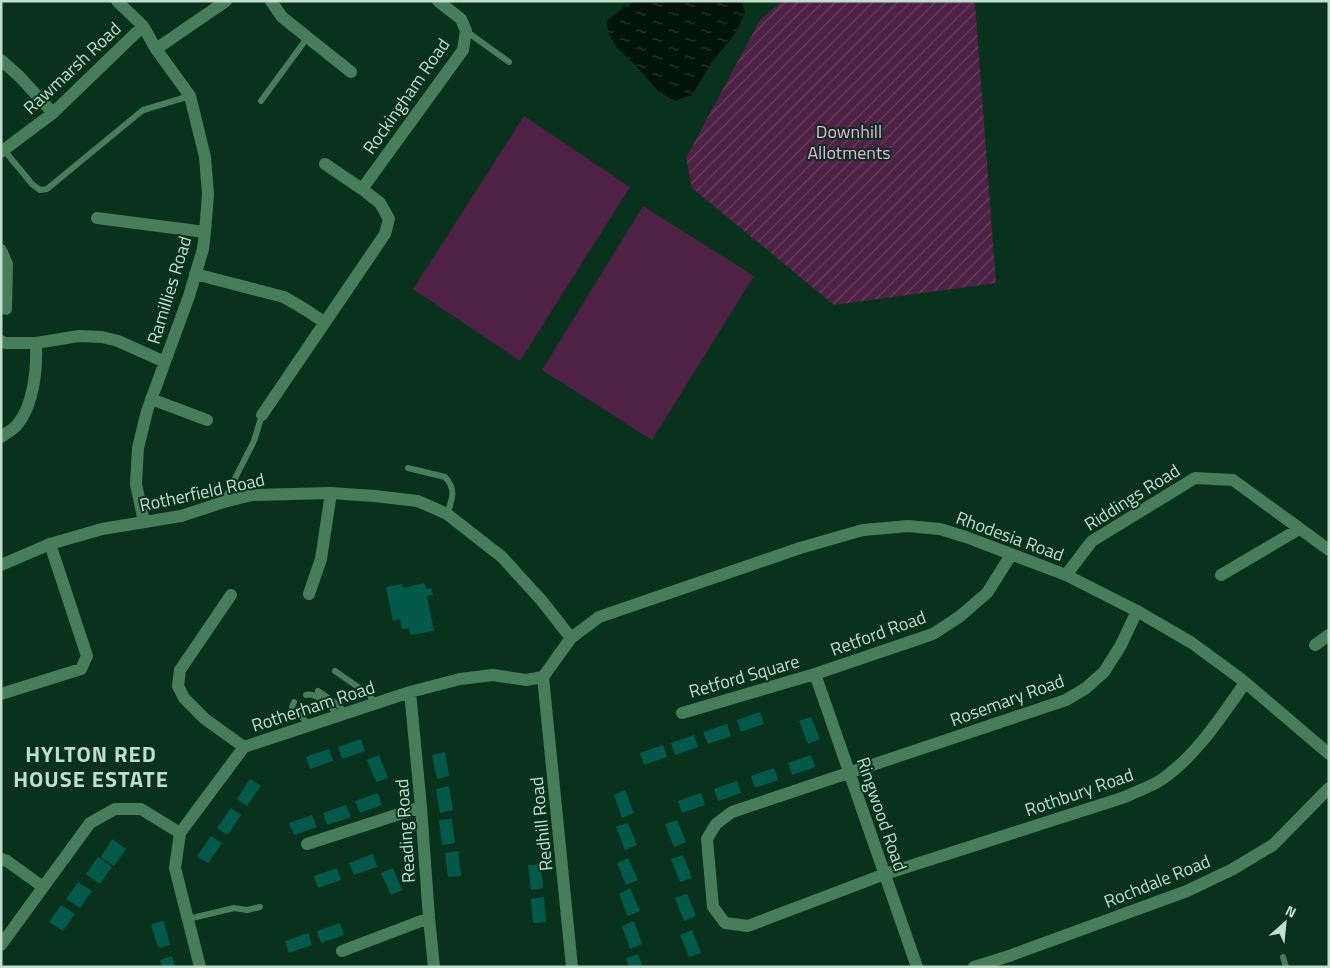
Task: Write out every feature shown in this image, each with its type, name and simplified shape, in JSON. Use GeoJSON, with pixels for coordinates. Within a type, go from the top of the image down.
{"type":"FeatureCollection","features":[{"type":"Feature","properties":{"kind":"street","name":"Ramillies Road"},"geometry":{"type":"LineString","coordinates":[[117,1],[142,26],[190,96],[205,157],[208,194],[206,232],[203,248],[189,296],[147,411],[138,448],[136,484],[144,522]]}},
{"type":"Feature","properties":{"kind":"street"},"geometry":{"type":"LineString","coordinates":[[156,49],[226,1]]}},
{"type":"Feature","properties":{"kind":"street"},"geometry":{"type":"LineString","coordinates":[[271,1],[282,17],[351,72]]}},
{"type":"Feature","properties":{"kind":"street","name":"Rockingham Road"},"geometry":{"type":"LineString","coordinates":[[362,189],[463,50],[466,31],[461,19],[438,1]]}},
{"type":"Feature","properties":{"kind":"street","name":"Rawmarsh Road"},"geometry":{"type":"LineString","coordinates":[[2,151],[53,113],[142,26]]}},
{"type":"Feature","properties":{"kind":"street"},"geometry":{"type":"LineString","coordinates":[[1,60],[53,113]]}},
{"type":"Feature","properties":{"kind":"street"},"geometry":{"type":"LineString","coordinates":[[262,415],[385,234],[389,219],[380,203],[324,164]]}},
{"type":"Feature","properties":{"kind":"street"},"geometry":{"type":"LineString","coordinates":[[97,218],[206,232]]}},
{"type":"Feature","properties":{"kind":"street"},"geometry":{"type":"LineString","coordinates":[[1,250],[7,264],[6,309]]}},
{"type":"Feature","properties":{"kind":"street"},"geometry":{"type":"LineString","coordinates":[[195,274],[284,297],[324,322]]}},
{"type":"Feature","properties":{"kind":"street"},"geometry":{"type":"LineString","coordinates":[[1,341],[5,343],[36,343],[79,336],[102,337],[118,340],[165,362]]}},
{"type":"Feature","properties":{"kind":"street"},"geometry":{"type":"LineString","coordinates":[[1,437],[17,425],[28,406],[34,386],[37,360],[36,343]]}},
{"type":"Feature","properties":{"kind":"street"},"geometry":{"type":"LineString","coordinates":[[151,399],[207,420]]}},
{"type":"Feature","properties":{"kind":"street","name":"Riddings Road"},"geometry":{"type":"LineString","coordinates":[[1066,575],[1092,541],[1195,478],[1232,480],[1329,550]]}},
{"type":"Feature","properties":{"kind":"street"},"geometry":{"type":"LineString","coordinates":[[309,594],[321,559],[331,492]]}},
{"type":"Feature","properties":{"kind":"street","name":"Rotherfield Road"},"geometry":{"type":"LineString","coordinates":[[1,565],[50,544],[102,529],[180,516],[252,495],[331,492],[418,501],[447,514],[502,557],[542,601],[571,638]]}},
{"type":"Feature","properties":{"kind":"street","name":"Rhodesia Road"},"geometry":{"type":"LineString","coordinates":[[544,677],[571,638],[599,617],[800,548],[863,530],[908,526],[940,529],[966,536],[1066,575],[1137,611],[1192,643],[1245,683],[1329,754]]}},
{"type":"Feature","properties":{"kind":"street"},"geometry":{"type":"LineString","coordinates":[[1221,575],[1299,529]]}},
{"type":"Feature","properties":{"kind":"street"},"geometry":{"type":"LineString","coordinates":[[1,694],[81,669],[88,656],[50,544]]}},
{"type":"Feature","properties":{"kind":"street","name":"Retford Road"},"geometry":{"type":"LineString","coordinates":[[815,674],[933,634],[959,617],[987,594],[1012,555]]}},
{"type":"Feature","properties":{"kind":"street"},"geometry":{"type":"LineString","coordinates":[[231,595],[180,670],[178,686],[184,698],[205,719],[244,747]]}},
{"type":"Feature","properties":{"kind":"street","name":"Rosemary Road"},"geometry":{"type":"LineString","coordinates":[[884,874],[748,926],[725,923],[713,907],[707,839],[716,824],[732,812],[1066,700],[1086,688],[1104,672],[1121,645],[1137,611]]}},
{"type":"Feature","properties":{"kind":"street"},"geometry":{"type":"LineString","coordinates":[[1315,645],[1329,635]]}},
{"type":"Feature","properties":{"kind":"street","name":"Retford Square"},"geometry":{"type":"LineString","coordinates":[[682,713],[815,674]]}},
{"type":"Feature","properties":{"kind":"street","name":"Ringwood Road"},"geometry":{"type":"LineString","coordinates":[[815,674],[917,967]]}},
{"type":"Feature","properties":{"kind":"street","name":"Rotherham Road"},"geometry":{"type":"LineString","coordinates":[[200,967],[175,868],[180,833],[244,747],[410,692],[460,679],[493,675],[526,680],[544,677]]}},
{"type":"Feature","properties":{"kind":"street","name":"Redhill Road"},"geometry":{"type":"LineString","coordinates":[[544,677],[572,967]]}},
{"type":"Feature","properties":{"kind":"street","name":"Rothbury Road"},"geometry":{"type":"LineString","coordinates":[[884,874],[1125,796],[1160,780],[1183,761],[1210,733],[1245,683]]}},
{"type":"Feature","properties":{"kind":"street","name":"Reading Road"},"geometry":{"type":"LineString","coordinates":[[410,692],[422,807],[428,918],[434,967]]}},
{"type":"Feature","properties":{"kind":"street","name":"Rochdale Road"},"geometry":{"type":"LineString","coordinates":[[974,967],[1186,892],[1233,869],[1272,845],[1329,788]]}},
{"type":"Feature","properties":{"kind":"street"},"geometry":{"type":"LineString","coordinates":[[307,844],[422,807]]}},
{"type":"Feature","properties":{"kind":"street"},"geometry":{"type":"LineString","coordinates":[[1,945],[90,823],[115,809],[141,810],[180,833]]}},
{"type":"Feature","properties":{"kind":"street"},"geometry":{"type":"LineString","coordinates":[[1,859],[7,861],[43,887]]}},
{"type":"Feature","properties":{"kind":"street"},"geometry":{"type":"LineString","coordinates":[[342,951],[428,918]]}},
{"type":"Feature","properties":{"kind":"lane"},"geometry":{"type":"LineString","coordinates":[[466,31],[509,62]]}},
{"type":"Feature","properties":{"kind":"lane"},"geometry":{"type":"LineString","coordinates":[[261,101],[308,38]]}},
{"type":"Feature","properties":{"kind":"lane"},"geometry":{"type":"LineString","coordinates":[[2,151],[32,184],[40,190],[47,189],[143,110],[190,96]]}},
{"type":"Feature","properties":{"kind":"lane"},"geometry":{"type":"LineString","coordinates":[[224,502],[254,441],[262,415]]}},
{"type":"Feature","properties":{"kind":"lane"},"geometry":{"type":"LineString","coordinates":[[408,468],[444,477],[448,480],[453,494],[447,514]]}},
{"type":"Feature","properties":{"kind":"lane"},"geometry":{"type":"LineString","coordinates":[[335,671],[368,694],[376,703]]}},
{"type":"Feature","properties":{"kind":"lane"},"geometry":{"type":"LineString","coordinates":[[318,691],[338,705],[342,714]]}},
{"type":"Feature","properties":{"kind":"lane"},"geometry":{"type":"LineString","coordinates":[[306,695],[313,695],[342,714]]}},
{"type":"Feature","properties":{"kind":"lane"},"geometry":{"type":"LineString","coordinates":[[294,702],[293,709],[310,725]]}},
{"type":"Feature","properties":{"kind":"lane"},"geometry":{"type":"LineString","coordinates":[[188,919],[234,908],[248,910],[260,907]]}},
{"type":"Feature","properties":{"kind":"lane"},"geometry":{"type":"LineString","coordinates":[[1282,957],[1286,967]]}},
{"type":"Feature","properties":{"kind":"green space","name":"Downhill Allotments"},"geometry":{"type":"Polygon","coordinates":[[[782,1],[967,1],[975,3],[996,283],[834,305],[692,188],[686,158],[760,20],[782,1]]]}},
{"type":"Feature","properties":{"kind":"green space"},"geometry":{"type":"Polygon","coordinates":[[[524,116],[630,187],[520,361],[413,289],[524,116]]]}},
{"type":"Feature","properties":{"kind":"green space"},"geometry":{"type":"Polygon","coordinates":[[[643,206],[754,276],[652,440],[542,370],[643,206]]]}},
{"type":"Feature","properties":{"kind":"water"},"geometry":{"type":"Polygon","coordinates":[[[636,1],[741,1],[745,12],[737,31],[712,62],[692,95],[675,101],[659,92],[617,48],[608,32],[607,21],[625,6],[636,1]]]}},
{"type":"Feature","properties":{"kind":"building"},"geometry":{"type":"Polygon","coordinates":[[[424,583],[426,589],[431,588],[433,595],[427,596],[434,631],[410,635],[409,628],[402,629],[400,619],[393,621],[386,587],[402,584],[403,588],[424,583]]]}},
{"type":"Feature","properties":{"kind":"building"},"geometry":{"type":"Polygon","coordinates":[[[760,712],[764,724],[741,732],[737,720],[760,712]]]}},
{"type":"Feature","properties":{"kind":"building"},"geometry":{"type":"Polygon","coordinates":[[[811,717],[820,739],[808,744],[799,721],[811,717]]]}},
{"type":"Feature","properties":{"kind":"building"},"geometry":{"type":"Polygon","coordinates":[[[727,724],[731,736],[708,744],[703,732],[727,724]]]}},
{"type":"Feature","properties":{"kind":"building"},"geometry":{"type":"Polygon","coordinates":[[[694,735],[698,747],[675,755],[671,743],[694,735]]]}},
{"type":"Feature","properties":{"kind":"building"},"geometry":{"type":"Polygon","coordinates":[[[361,739],[365,751],[342,759],[338,747],[361,739]]]}},
{"type":"Feature","properties":{"kind":"building"},"geometry":{"type":"Polygon","coordinates":[[[663,745],[667,757],[644,765],[640,753],[663,745]]]}},
{"type":"Feature","properties":{"kind":"building"},"geometry":{"type":"Polygon","coordinates":[[[329,749],[333,761],[310,769],[306,757],[329,749]]]}},
{"type":"Feature","properties":{"kind":"building"},"geometry":{"type":"Polygon","coordinates":[[[445,752],[449,776],[437,779],[432,755],[445,752]]]}},
{"type":"Feature","properties":{"kind":"building"},"geometry":{"type":"Polygon","coordinates":[[[379,755],[388,778],[376,782],[367,760],[379,755]]]}},
{"type":"Feature","properties":{"kind":"building"},"geometry":{"type":"Polygon","coordinates":[[[811,755],[815,767],[792,775],[788,763],[811,755]]]}},
{"type":"Feature","properties":{"kind":"building"},"geometry":{"type":"Polygon","coordinates":[[[774,768],[778,780],[755,788],[751,776],[774,768]]]}},
{"type":"Feature","properties":{"kind":"building"},"geometry":{"type":"Polygon","coordinates":[[[250,779],[261,786],[247,806],[237,799],[250,779]]]}},
{"type":"Feature","properties":{"kind":"building"},"geometry":{"type":"Polygon","coordinates":[[[737,781],[741,793],[718,801],[714,789],[737,781]]]}},
{"type":"Feature","properties":{"kind":"building"},"geometry":{"type":"Polygon","coordinates":[[[449,786],[453,810],[440,813],[436,789],[449,786]]]}},
{"type":"Feature","properties":{"kind":"building"},"geometry":{"type":"Polygon","coordinates":[[[625,790],[634,813],[622,818],[614,795],[625,790]]]}},
{"type":"Feature","properties":{"kind":"building"},"geometry":{"type":"Polygon","coordinates":[[[378,793],[382,805],[360,813],[355,801],[378,793]]]}},
{"type":"Feature","properties":{"kind":"building"},"geometry":{"type":"Polygon","coordinates":[[[701,793],[705,805],[682,813],[678,801],[701,793]]]}},
{"type":"Feature","properties":{"kind":"building"},"geometry":{"type":"Polygon","coordinates":[[[346,805],[351,817],[327,825],[323,813],[346,805]]]}},
{"type":"Feature","properties":{"kind":"building"},"geometry":{"type":"Polygon","coordinates":[[[231,808],[241,815],[228,835],[217,828],[231,808]]]}},
{"type":"Feature","properties":{"kind":"building"},"geometry":{"type":"Polygon","coordinates":[[[312,815],[317,827],[294,835],[289,823],[312,815]]]}},
{"type":"Feature","properties":{"kind":"building"},"geometry":{"type":"Polygon","coordinates":[[[452,819],[455,843],[442,845],[439,820],[452,819]]]}},
{"type":"Feature","properties":{"kind":"building"},"geometry":{"type":"Polygon","coordinates":[[[677,820],[686,842],[674,847],[665,824],[677,820]]]}},
{"type":"Feature","properties":{"kind":"building"},"geometry":{"type":"Polygon","coordinates":[[[628,823],[637,845],[625,850],[616,827],[628,823]]]}},
{"type":"Feature","properties":{"kind":"building"},"geometry":{"type":"Polygon","coordinates":[[[211,836],[222,843],[208,863],[197,856],[211,836]]]}},
{"type":"Feature","properties":{"kind":"building"},"geometry":{"type":"Polygon","coordinates":[[[112,839],[126,849],[114,866],[101,857],[112,839]]]}},
{"type":"Feature","properties":{"kind":"building"},"geometry":{"type":"Polygon","coordinates":[[[458,851],[461,876],[448,877],[445,853],[458,851]]]}},
{"type":"Feature","properties":{"kind":"building"},"geometry":{"type":"Polygon","coordinates":[[[373,854],[377,867],[354,875],[349,863],[373,854]]]}},
{"type":"Feature","properties":{"kind":"building"},"geometry":{"type":"Polygon","coordinates":[[[683,855],[692,878],[680,882],[671,859],[683,855]]]}},
{"type":"Feature","properties":{"kind":"building"},"geometry":{"type":"Polygon","coordinates":[[[98,857],[112,867],[100,884],[86,874],[98,857]]]}},
{"type":"Feature","properties":{"kind":"building"},"geometry":{"type":"Polygon","coordinates":[[[628,858],[638,880],[626,885],[617,863],[628,858]]]}},
{"type":"Feature","properties":{"kind":"building"},"geometry":{"type":"Polygon","coordinates":[[[541,864],[543,888],[531,890],[528,865],[541,864]]]}},
{"type":"Feature","properties":{"kind":"building"},"geometry":{"type":"Polygon","coordinates":[[[337,868],[341,880],[318,888],[314,876],[337,868]]]}},
{"type":"Feature","properties":{"kind":"building"},"geometry":{"type":"Polygon","coordinates":[[[393,868],[402,890],[391,895],[381,873],[393,868]]]}},
{"type":"Feature","properties":{"kind":"building"},"geometry":{"type":"Polygon","coordinates":[[[78,882],[92,891],[80,908],[66,899],[78,882]]]}},
{"type":"Feature","properties":{"kind":"building"},"geometry":{"type":"Polygon","coordinates":[[[630,888],[640,911],[628,916],[619,894],[630,888]]]}},
{"type":"Feature","properties":{"kind":"building"},"geometry":{"type":"Polygon","coordinates":[[[687,894],[696,916],[684,921],[675,898],[687,894]]]}},
{"type":"Feature","properties":{"kind":"building"},"geometry":{"type":"Polygon","coordinates":[[[544,897],[546,922],[533,923],[531,899],[544,897]]]}},
{"type":"Feature","properties":{"kind":"building"},"geometry":{"type":"Polygon","coordinates":[[[61,905],[75,914],[63,931],[49,922],[61,905]]]}},
{"type":"Feature","properties":{"kind":"building"},"geometry":{"type":"Polygon","coordinates":[[[164,921],[170,945],[158,948],[151,924],[164,921]]]}},
{"type":"Feature","properties":{"kind":"building"},"geometry":{"type":"Polygon","coordinates":[[[634,921],[642,944],[630,949],[622,926],[634,921]]]}},
{"type":"Feature","properties":{"kind":"building"},"geometry":{"type":"Polygon","coordinates":[[[340,923],[344,935],[321,943],[317,931],[340,923]]]}},
{"type":"Feature","properties":{"kind":"building"},"geometry":{"type":"Polygon","coordinates":[[[692,930],[701,953],[689,957],[680,935],[692,930]]]}},
{"type":"Feature","properties":{"kind":"building"},"geometry":{"type":"Polygon","coordinates":[[[308,933],[312,945],[289,953],[285,941],[308,933]]]}},
{"type":"Feature","properties":{"kind":"building"},"geometry":{"type":"Polygon","coordinates":[[[638,954],[643,967],[629,967],[626,958],[638,954]]]}},
{"type":"Feature","properties":{"kind":"building"},"geometry":{"type":"Polygon","coordinates":[[[172,956],[175,967],[162,967],[160,960],[172,956]]]}},
{"type":"Feature","properties":{"kind":"district","name":"HYLTON RED HOUSE ESTATE"},"geometry":{"type":"Point","coordinates":[91,766]}}]}
